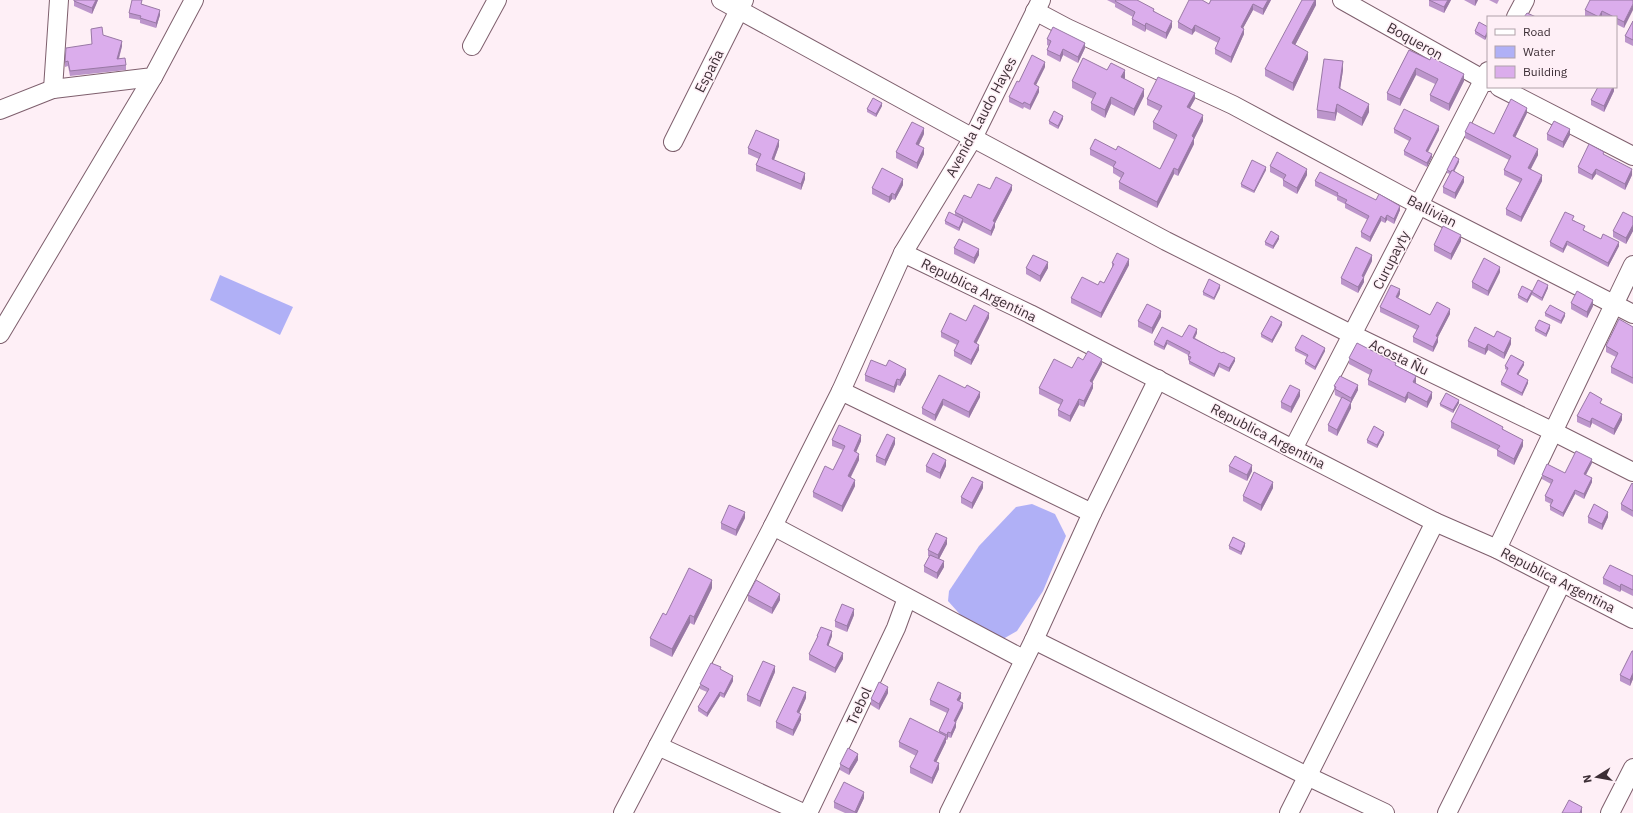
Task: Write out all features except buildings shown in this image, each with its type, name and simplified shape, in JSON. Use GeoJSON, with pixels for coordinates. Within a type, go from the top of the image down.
{"type":"FeatureCollection","features":[{"type":"Feature","properties":{"kind":"street"},"geometry":{"type":"LineString","coordinates":[[54,89],[59,0]]}},
{"type":"Feature","properties":{"kind":"street"},"geometry":{"type":"LineString","coordinates":[[0,334],[153,77],[194,0]]}},
{"type":"Feature","properties":{"kind":"street"},"geometry":{"type":"LineString","coordinates":[[472,46],[497,0]]}},
{"type":"Feature","properties":{"kind":"street","name":"Acosta Ñu"},"geometry":{"type":"LineString","coordinates":[[721,0],[742,5],[973,138],[1166,241],[1353,335],[1552,431],[1633,472]]}},
{"type":"Feature","properties":{"kind":"street","name":"Boqueron"},"geometry":{"type":"LineString","coordinates":[[1342,0],[1487,78]]}},
{"type":"Feature","properties":{"kind":"street"},"geometry":{"type":"LineString","coordinates":[[1517,16],[1526,0]]}},
{"type":"Feature","properties":{"kind":"street","name":"España"},"geometry":{"type":"LineString","coordinates":[[673,142],[742,5]]}},
{"type":"Feature","properties":{"kind":"street","name":"Avenida Laudo Hayes"},"geometry":{"type":"LineString","coordinates":[[623,813],[773,526],[841,391],[903,253],[973,138],[1038,6]]}},
{"type":"Feature","properties":{"kind":"street","name":"Ballivian"},"geometry":{"type":"LineString","coordinates":[[1038,6],[1067,28],[1233,105],[1419,205],[1633,314]]}},
{"type":"Feature","properties":{"kind":"street"},"geometry":{"type":"LineString","coordinates":[[0,110],[54,89],[153,77]]}},
{"type":"Feature","properties":{"kind":"street","name":"Curupayty"},"geometry":{"type":"LineString","coordinates":[[1293,449],[1419,205],[1487,85]]}},
{"type":"Feature","properties":{"kind":"street","name":"Boqueron"},"geometry":{"type":"LineString","coordinates":[[1505,88],[1633,156]]}},
{"type":"Feature","properties":{"kind":"street","name":"Republica Argentina"},"geometry":{"type":"LineString","coordinates":[[903,253],[1030,314],[1435,522],[1497,548],[1633,619]]}},
{"type":"Feature","properties":{"kind":"street"},"geometry":{"type":"LineString","coordinates":[[1497,548],[1633,265]]}},
{"type":"Feature","properties":{"kind":"street"},"geometry":{"type":"LineString","coordinates":[[950,813],[1023,659],[1034,640],[1092,513],[1158,379]]}},
{"type":"Feature","properties":{"kind":"street"},"geometry":{"type":"LineString","coordinates":[[841,391],[1092,513]]}},
{"type":"Feature","properties":{"kind":"street"},"geometry":{"type":"LineString","coordinates":[[1289,813],[1435,522]]}},
{"type":"Feature","properties":{"kind":"street"},"geometry":{"type":"LineString","coordinates":[[773,526],[1023,659]]}},
{"type":"Feature","properties":{"kind":"street"},"geometry":{"type":"LineString","coordinates":[[1447,813],[1562,582]]}},
{"type":"Feature","properties":{"kind":"street","name":"Trebol"},"geometry":{"type":"LineString","coordinates":[[808,813],[896,628],[907,598]]}},
{"type":"Feature","properties":{"kind":"street"},"geometry":{"type":"LineString","coordinates":[[1034,640],[1307,776],[1385,813]]}},
{"type":"Feature","properties":{"kind":"street"},"geometry":{"type":"LineString","coordinates":[[658,746],[803,813]]}},
{"type":"Feature","properties":{"kind":"street"},"geometry":{"type":"LineString","coordinates":[[1610,813],[1633,768]]}},
{"type":"Feature","properties":{"kind":"water"},"geometry":{"type":"Polygon","coordinates":[[[220,275],[293,307],[280,335],[210,300],[220,275]]]}},
{"type":"Feature","properties":{"kind":"water"},"geometry":{"type":"Polygon","coordinates":[[[1032,504],[1055,514],[1066,536],[1043,591],[1017,631],[996,643],[965,620],[948,601],[949,591],[979,546],[1016,507],[1032,504]]]}}]}
